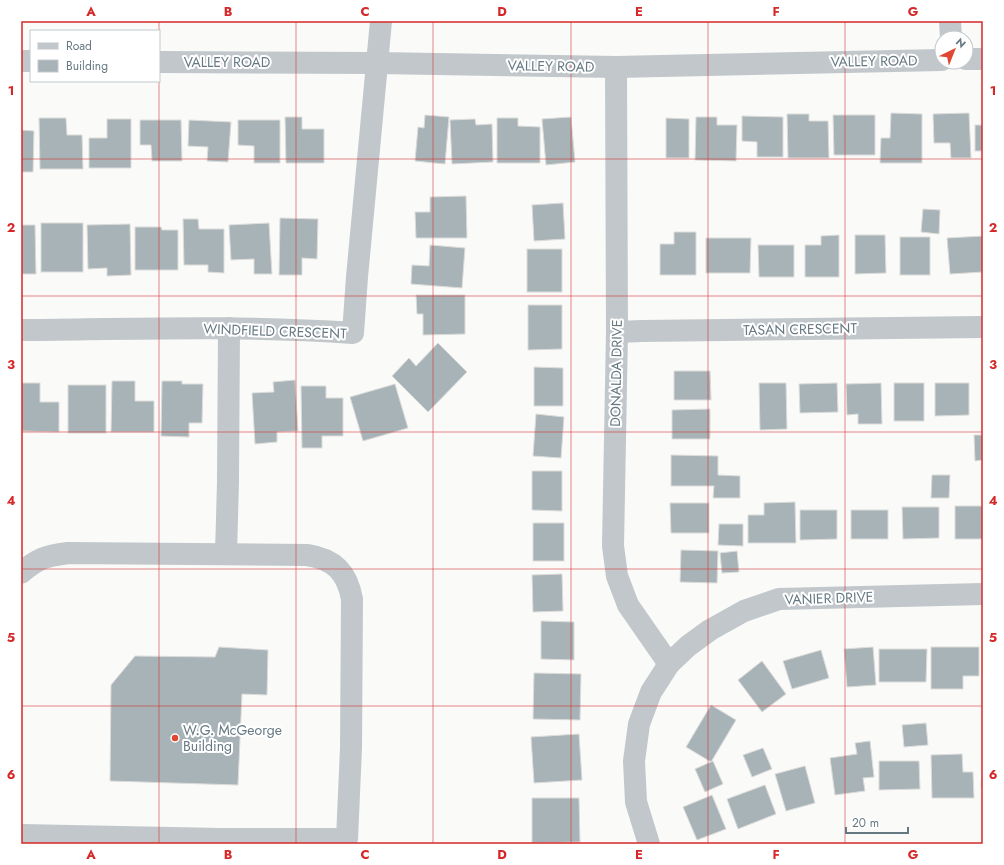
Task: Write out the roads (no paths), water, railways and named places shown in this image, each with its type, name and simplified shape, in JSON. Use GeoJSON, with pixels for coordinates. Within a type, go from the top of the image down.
{"type":"FeatureCollection","features":[{"type":"Feature","properties":{"kind":"street"},"geometry":{"type":"LineString","coordinates":[[377,63],[381,21]]}},
{"type":"Feature","properties":{"kind":"street","name":"VALLEY ROAD"},"geometry":{"type":"LineString","coordinates":[[160,62],[377,63],[616,67],[934,60]]}},
{"type":"Feature","properties":{"kind":"street","name":"WINDFIELD CRESCENT"},"geometry":{"type":"LineString","coordinates":[[21,330],[229,328],[310,330],[353,333],[377,63]]}},
{"type":"Feature","properties":{"kind":"street","name":"DONALDA DRIVE"},"geometry":{"type":"LineString","coordinates":[[616,67],[618,332],[613,546],[617,576],[628,605],[669,664]]}},
{"type":"Feature","properties":{"kind":"street","name":"TASAN CRESCENT"},"geometry":{"type":"LineString","coordinates":[[618,332],[983,327]]}},
{"type":"Feature","properties":{"kind":"street"},"geometry":{"type":"LineString","coordinates":[[226,554],[229,328]]}},
{"type":"Feature","properties":{"kind":"street"},"geometry":{"type":"LineString","coordinates":[[21,573],[32,564],[48,556],[68,553],[307,555],[319,557],[330,562],[339,569],[346,578],[352,599],[351,748],[347,839],[213,839],[21,835]]}},
{"type":"Feature","properties":{"kind":"street","name":"VANIER DRIVE"},"geometry":{"type":"LineString","coordinates":[[649,844],[636,802],[634,760],[639,724],[652,692],[669,664],[688,646],[710,630],[744,611],[779,599],[983,594]]}},
{"type":"Feature","properties":{"kind":"place","name":"W.G. McGeorge Building"},"geometry":{"type":"Point","coordinates":[175,738]}}]}
